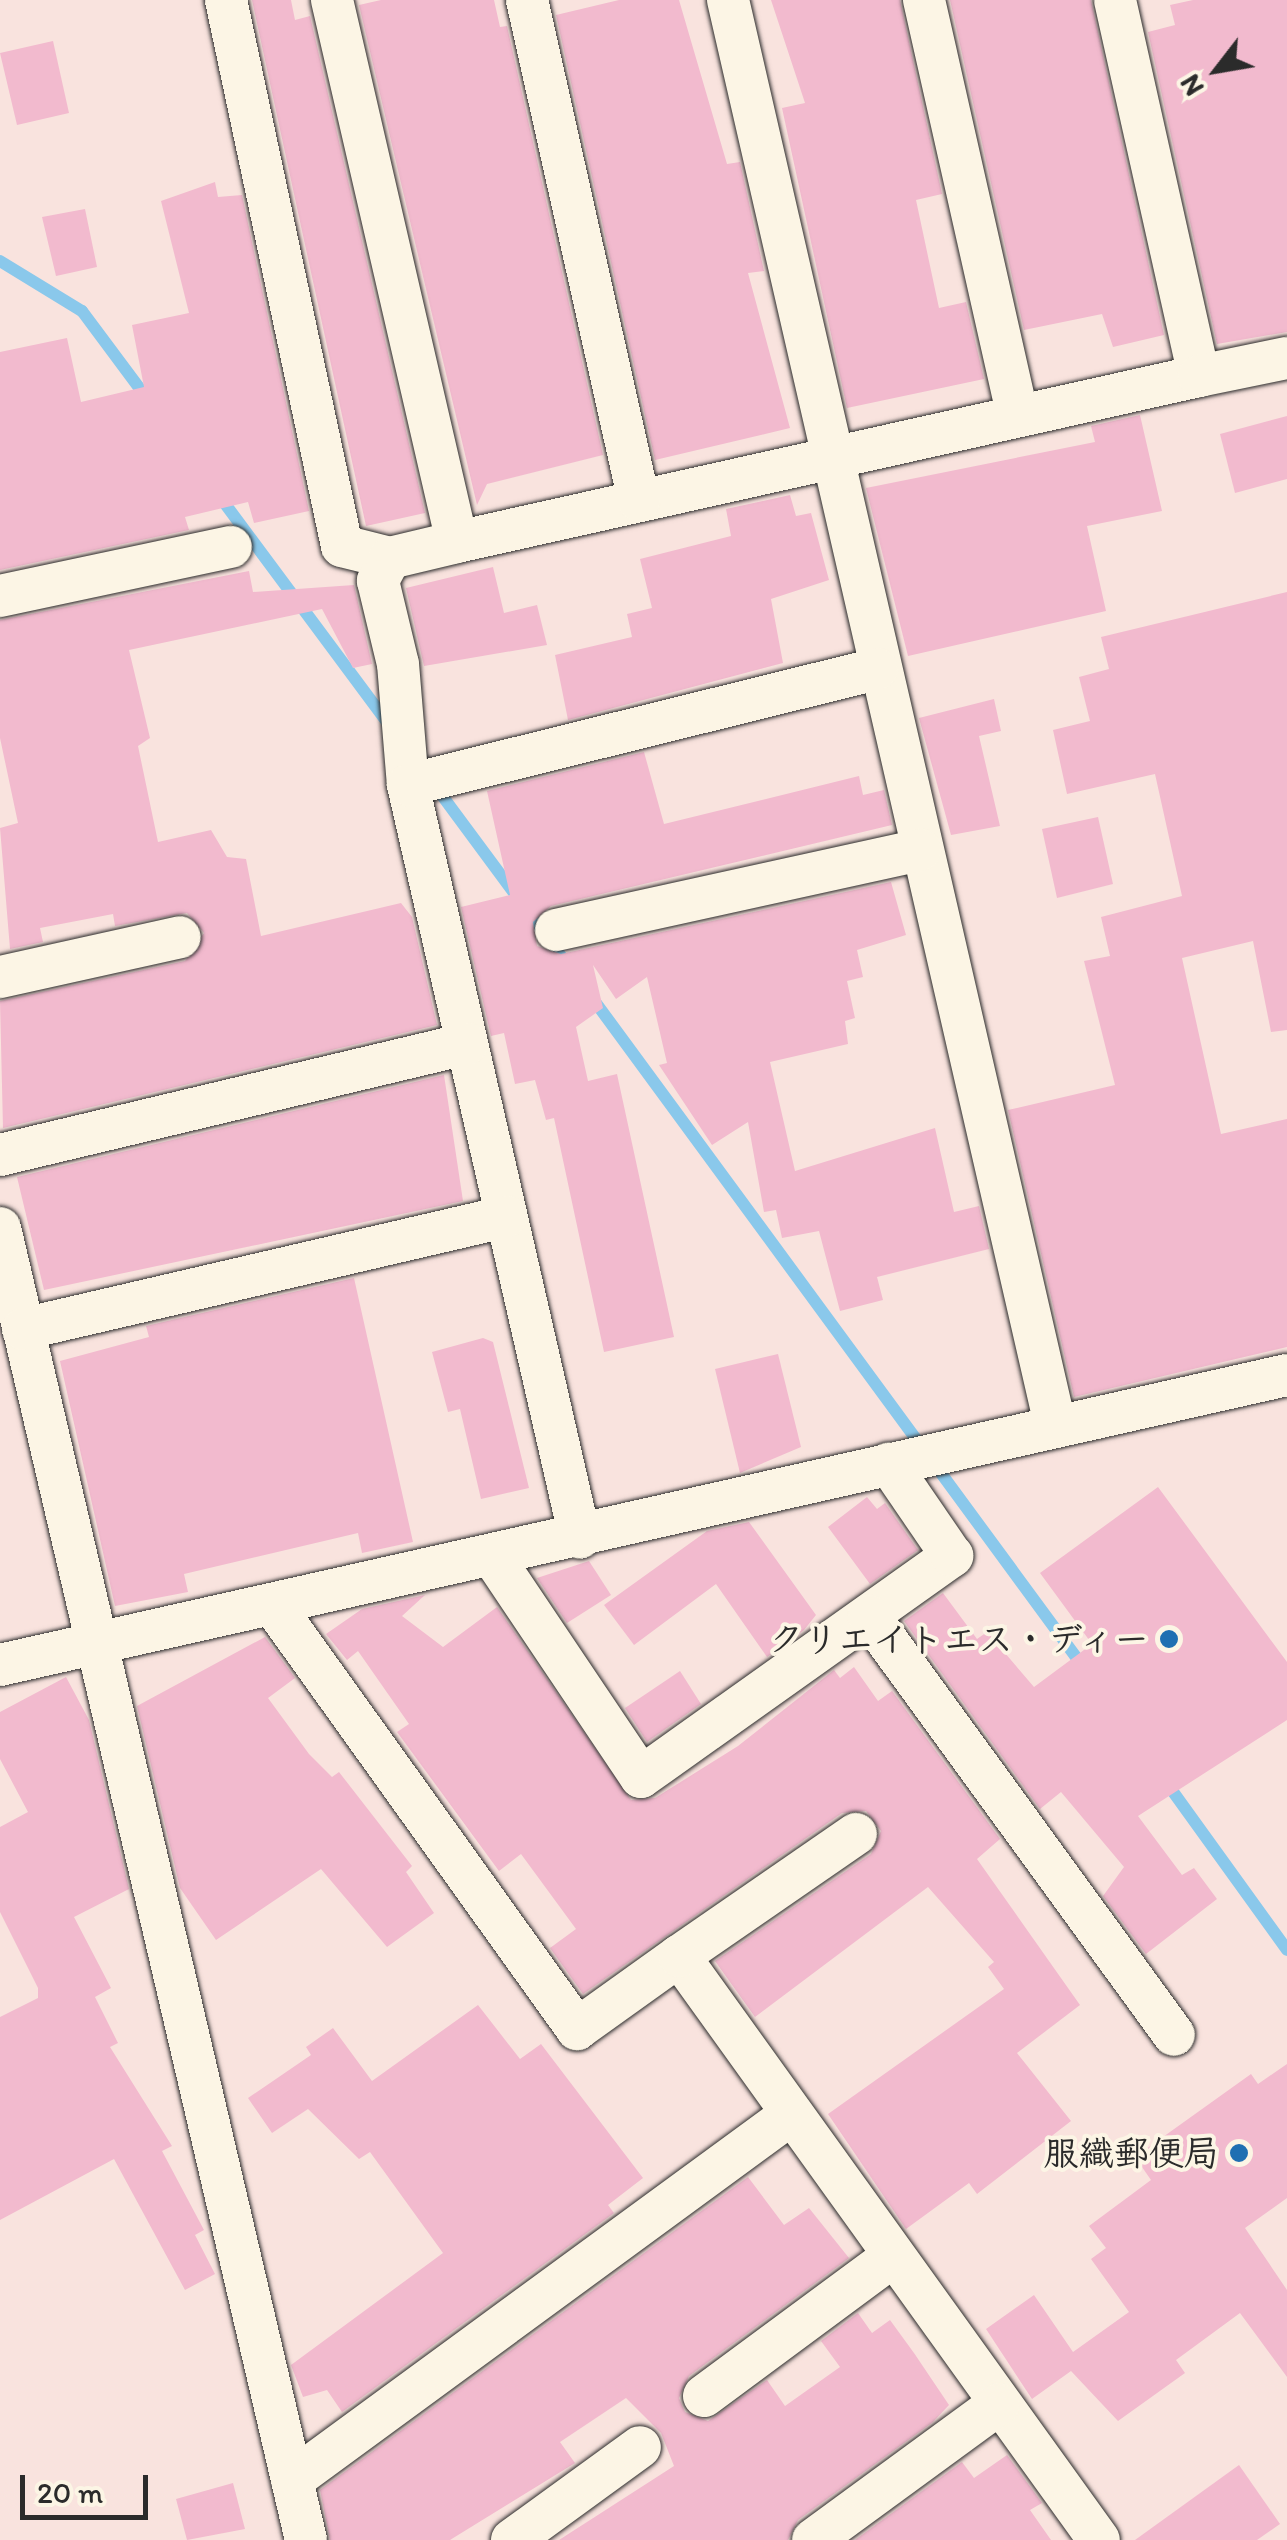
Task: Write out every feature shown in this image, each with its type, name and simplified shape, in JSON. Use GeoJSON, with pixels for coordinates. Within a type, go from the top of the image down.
{"type":"FeatureCollection","features":[{"type":"Feature","properties":{"kind":"street"},"geometry":{"type":"LineString","coordinates":[[226,0],[342,546],[390,558],[828,456],[1287,358]]}},
{"type":"Feature","properties":{"kind":"street"},"geometry":{"type":"LineString","coordinates":[[332,0],[457,542]]}},
{"type":"Feature","properties":{"kind":"street"},"geometry":{"type":"LineString","coordinates":[[527,0],[639,501]]}},
{"type":"Feature","properties":{"kind":"street"},"geometry":{"type":"LineString","coordinates":[[728,0],[828,456],[1055,1424]]}},
{"type":"Feature","properties":{"kind":"street"},"geometry":{"type":"LineString","coordinates":[[924,0],[1017,414]]}},
{"type":"Feature","properties":{"kind":"street"},"geometry":{"type":"LineString","coordinates":[[1115,0],[1199,376]]}},
{"type":"Feature","properties":{"kind":"street"},"geometry":{"type":"LineString","coordinates":[[0,596],[231,547]]}},
{"type":"Feature","properties":{"kind":"street"},"geometry":{"type":"LineString","coordinates":[[390,558],[378,581],[398,664],[408,786],[580,1538]]}},
{"type":"Feature","properties":{"kind":"street"},"geometry":{"type":"LineString","coordinates":[[408,786],[877,669]]}},
{"type":"Feature","properties":{"kind":"street"},"geometry":{"type":"LineString","coordinates":[[556,930],[920,850]]}},
{"type":"Feature","properties":{"kind":"street"},"geometry":{"type":"LineString","coordinates":[[0,977],[180,937]]}},
{"type":"Feature","properties":{"kind":"street"},"geometry":{"type":"LineString","coordinates":[[0,1156],[466,1044]]}},
{"type":"Feature","properties":{"kind":"street"},"geometry":{"type":"LineString","coordinates":[[23,1329],[506,1217]]}},
{"type":"Feature","properties":{"kind":"street"},"geometry":{"type":"LineString","coordinates":[[0,1228],[306,2540]]}},
{"type":"Feature","properties":{"kind":"street"},"geometry":{"type":"LineString","coordinates":[[0,1665],[580,1538],[1055,1424],[1287,1375]]}},
{"type":"Feature","properties":{"kind":"street"},"geometry":{"type":"LineString","coordinates":[[493,1557],[641,1778],[952,1556],[889,1464]]}},
{"type":"Feature","properties":{"kind":"street"},"geometry":{"type":"LineString","coordinates":[[273,1605],[577,2029],[856,1834]]}},
{"type":"Feature","properties":{"kind":"street"},"geometry":{"type":"LineString","coordinates":[[869,1616],[1174,2035]]}},
{"type":"Feature","properties":{"kind":"street"},"geometry":{"type":"LineString","coordinates":[[679,1956],[892,2258],[1100,2540]]}},
{"type":"Feature","properties":{"kind":"street"},"geometry":{"type":"LineString","coordinates":[[292,2480],[790,2115]]}},
{"type":"Feature","properties":{"kind":"street"},"geometry":{"type":"LineString","coordinates":[[704,2396],[892,2258]]}},
{"type":"Feature","properties":{"kind":"street"},"geometry":{"type":"LineString","coordinates":[[813,2540],[999,2404]]}},
{"type":"Feature","properties":{"kind":"street"},"geometry":{"type":"LineString","coordinates":[[512,2540],[640,2447]]}},
{"type":"Feature","properties":{"kind":"building"},"geometry":{"type":"Polygon","coordinates":[[[252,0],[291,0],[295,20],[310,16],[425,513],[366,526],[252,0]]]}},
{"type":"Feature","properties":{"kind":"building"},"geometry":{"type":"Polygon","coordinates":[[[381,0],[494,0],[500,27],[507,26],[603,455],[487,484],[477,505],[359,5],[381,0]]]}},
{"type":"Feature","properties":{"kind":"building"},"geometry":{"type":"Polygon","coordinates":[[[619,0],[679,0],[727,164],[740,162],[764,271],[748,273],[790,428],[655,460],[556,15],[619,0]]]}},
{"type":"Feature","properties":{"kind":"building"},"geometry":{"type":"Polygon","coordinates":[[[771,0],[900,0],[942,194],[916,200],[939,308],[966,302],[984,379],[847,408],[782,108],[805,103],[771,0]]]}},
{"type":"Feature","properties":{"kind":"building"},"geometry":{"type":"Polygon","coordinates":[[[950,0],[1091,0],[1164,335],[1113,347],[1102,314],[1024,330],[950,0]]]}},
{"type":"Feature","properties":{"kind":"building"},"geometry":{"type":"Polygon","coordinates":[[[1193,0],[1287,0],[1287,332],[1217,344],[1148,32],[1175,25],[1170,5],[1193,0]]]}},
{"type":"Feature","properties":{"kind":"building"},"geometry":{"type":"Polygon","coordinates":[[[53,41],[69,113],[17,125],[0,53],[53,41]]]}},
{"type":"Feature","properties":{"kind":"building"},"geometry":{"type":"Polygon","coordinates":[[[215,182],[218,197],[242,195],[309,511],[254,523],[248,502],[185,517],[189,530],[0,570],[0,352],[67,338],[81,402],[144,387],[132,325],[189,313],[161,201],[215,182]]]}},
{"type":"Feature","properties":{"kind":"building"},"geometry":{"type":"Polygon","coordinates":[[[85,209],[97,267],[56,276],[42,217],[85,209]]]}},
{"type":"Feature","properties":{"kind":"building"},"geometry":{"type":"Polygon","coordinates":[[[1140,415],[1162,511],[1087,526],[1106,611],[908,656],[866,488],[1095,442],[1091,426],[1140,415]]]}},
{"type":"Feature","properties":{"kind":"building"},"geometry":{"type":"Polygon","coordinates":[[[1287,416],[1287,479],[1235,493],[1220,434],[1287,416]]]}},
{"type":"Feature","properties":{"kind":"building"},"geometry":{"type":"Polygon","coordinates":[[[790,495],[796,516],[811,513],[829,580],[771,599],[783,663],[568,720],[555,655],[632,637],[627,614],[652,608],[640,559],[731,536],[726,509],[790,495]]]}},
{"type":"Feature","properties":{"kind":"building"},"geometry":{"type":"Polygon","coordinates":[[[493,567],[504,613],[537,605],[547,645],[424,666],[406,588],[493,567]]]}},
{"type":"Feature","properties":{"kind":"building"},"geometry":{"type":"Polygon","coordinates":[[[249,571],[253,592],[354,585],[372,664],[353,668],[322,609],[129,650],[150,738],[138,746],[158,842],[211,830],[227,857],[246,859],[261,936],[401,903],[412,917],[437,1025],[3,1128],[0,1001],[185,961],[204,933],[187,913],[115,926],[113,914],[40,928],[43,942],[10,949],[0,828],[18,823],[0,738],[0,620],[249,571]]]}},
{"type":"Feature","properties":{"kind":"building"},"geometry":{"type":"Polygon","coordinates":[[[1287,592],[1287,1030],[1271,1032],[1253,941],[1182,958],[1221,1134],[1287,1119],[1287,1347],[1074,1397],[1008,1110],[1115,1085],[1084,961],[1110,956],[1101,917],[1182,896],[1155,774],[1067,794],[1053,730],[1090,721],[1079,677],[1109,669],[1101,637],[1287,592]]]}},
{"type":"Feature","properties":{"kind":"building"},"geometry":{"type":"Polygon","coordinates":[[[994,699],[1001,731],[979,736],[1000,826],[951,835],[919,718],[994,699]]]}},
{"type":"Feature","properties":{"kind":"building"},"geometry":{"type":"Polygon","coordinates":[[[644,752],[664,824],[859,776],[863,795],[884,790],[892,825],[551,906],[533,922],[537,946],[561,954],[891,882],[906,935],[857,950],[863,977],[847,981],[855,1018],[845,1021],[848,1044],[770,1062],[795,1171],[935,1128],[954,1212],[979,1206],[989,1249],[877,1277],[883,1300],[840,1311],[819,1231],[782,1238],[776,1210],[764,1212],[748,1122],[712,1145],[659,1065],[667,1063],[647,977],[616,999],[593,965],[603,1008],[576,1027],[588,1081],[617,1074],[674,1337],[604,1352],[554,1118],[546,1120],[535,1080],[515,1084],[504,1033],[491,1036],[461,907],[510,895],[487,791],[644,752]]]}},
{"type":"Feature","properties":{"kind":"building"},"geometry":{"type":"Polygon","coordinates":[[[1098,817],[1113,884],[1057,898],[1042,829],[1098,817]]]}},
{"type":"Feature","properties":{"kind":"building"},"geometry":{"type":"Polygon","coordinates":[[[444,1075],[463,1201],[44,1290],[17,1177],[444,1075]]]}},
{"type":"Feature","properties":{"kind":"building"},"geometry":{"type":"Polygon","coordinates":[[[354,1278],[413,1542],[362,1553],[358,1533],[184,1574],[188,1592],[115,1606],[60,1361],[149,1337],[146,1326],[354,1278]]]}},
{"type":"Feature","properties":{"kind":"building"},"geometry":{"type":"Polygon","coordinates":[[[483,1338],[493,1342],[529,1488],[481,1499],[460,1409],[448,1412],[432,1352],[483,1338]]]}},
{"type":"Feature","properties":{"kind":"building"},"geometry":{"type":"Polygon","coordinates":[[[778,1354],[801,1447],[740,1473],[715,1369],[778,1354]]]}},
{"type":"Feature","properties":{"kind":"building"},"geometry":{"type":"Polygon","coordinates":[[[1158,1487],[1287,1662],[1287,1720],[1138,1816],[1182,1875],[1194,1868],[1217,1899],[1146,1954],[1103,1896],[1124,1867],[1061,1792],[1040,1809],[904,1621],[943,1593],[977,1639],[987,1632],[1034,1687],[1092,1644],[1040,1573],[1158,1487]]]}},
{"type":"Feature","properties":{"kind":"building"},"geometry":{"type":"Polygon","coordinates":[[[867,1497],[877,1509],[885,1503],[918,1550],[870,1584],[828,1527],[867,1497]]]}},
{"type":"Feature","properties":{"kind":"building"},"geometry":{"type":"Polygon","coordinates":[[[749,1522],[816,1615],[804,1630],[767,1657],[716,1584],[634,1645],[604,1605],[707,1531],[749,1522]]]}},
{"type":"Feature","properties":{"kind":"building"},"geometry":{"type":"Polygon","coordinates":[[[589,1561],[611,1595],[567,1623],[537,1578],[589,1561]]]}},
{"type":"Feature","properties":{"kind":"building"},"geometry":{"type":"Polygon","coordinates":[[[425,1595],[402,1616],[443,1647],[497,1607],[631,1800],[655,1798],[738,1746],[834,1670],[840,1678],[854,1667],[878,1701],[892,1691],[1000,1839],[977,1859],[1080,2005],[1017,2053],[1071,2121],[977,2194],[969,2183],[906,2229],[828,2114],[1004,1989],[988,1967],[994,1962],[928,1887],[755,2017],[715,1961],[871,1854],[881,1831],[866,1811],[842,1813],[583,1994],[550,1948],[576,1929],[521,1854],[499,1871],[397,1732],[409,1724],[358,1651],[347,1660],[326,1634],[362,1609],[425,1595]]]}},
{"type":"Feature","properties":{"kind":"building"},"geometry":{"type":"Polygon","coordinates":[[[265,1637],[295,1678],[268,1698],[309,1754],[332,1777],[339,1772],[412,1866],[406,1872],[434,1913],[387,1947],[321,1869],[216,1940],[180,1888],[137,1706],[265,1637]]]}},
{"type":"Feature","properties":{"kind":"building"},"geometry":{"type":"Polygon","coordinates":[[[680,1671],[701,1704],[647,1742],[625,1708],[680,1671]]]}},
{"type":"Feature","properties":{"kind":"building"},"geometry":{"type":"Polygon","coordinates":[[[66,1677],[89,1720],[129,1889],[74,1917],[111,1988],[95,1997],[118,2043],[110,2047],[172,2146],[162,2151],[204,2230],[195,2235],[215,2274],[185,2290],[114,2159],[0,2220],[0,2017],[38,1998],[38,1988],[0,1912],[0,1827],[28,1812],[0,1759],[0,1712],[66,1677]]]}},
{"type":"Feature","properties":{"kind":"building"},"geometry":{"type":"Polygon","coordinates":[[[478,2005],[520,2059],[541,2044],[643,2178],[608,2205],[614,2213],[342,2412],[327,2390],[303,2397],[291,2365],[443,2253],[370,2152],[359,2159],[308,2109],[272,2133],[248,2098],[311,2055],[306,2047],[333,2028],[372,2081],[478,2005]]]}},
{"type":"Feature","properties":{"kind":"building"},"geometry":{"type":"Polygon","coordinates":[[[1287,2064],[1287,2198],[1245,2228],[1287,2290],[1287,2377],[1240,2313],[1176,2360],[1185,2373],[1118,2421],[1071,2371],[1032,2399],[986,2329],[1034,2295],[1073,2352],[1129,2312],[1091,2259],[1106,2248],[1089,2226],[1151,2180],[1135,2157],[1251,2074],[1258,2084],[1287,2064]]]}},
{"type":"Feature","properties":{"kind":"building"},"geometry":{"type":"Polygon","coordinates":[[[748,2177],[784,2225],[809,2208],[849,2258],[689,2376],[679,2398],[685,2412],[708,2421],[767,2380],[785,2406],[840,2367],[821,2341],[858,2313],[872,2333],[890,2320],[914,2353],[949,2405],[933,2422],[798,2520],[788,2540],[559,2540],[674,2466],[661,2433],[626,2398],[560,2442],[575,2463],[450,2540],[330,2540],[320,2490],[748,2177]]]}},
{"type":"Feature","properties":{"kind":"building"},"geometry":{"type":"Polygon","coordinates":[[[1007,2455],[1042,2503],[1030,2510],[1051,2540],[855,2540],[962,2462],[974,2478],[1007,2455]]]}},
{"type":"Feature","properties":{"kind":"building"},"geometry":{"type":"Polygon","coordinates":[[[1239,2465],[1280,2524],[1257,2540],[1135,2540],[1239,2465]]]}},
{"type":"Feature","properties":{"kind":"building"},"geometry":{"type":"Polygon","coordinates":[[[233,2483],[245,2529],[187,2540],[176,2499],[233,2483]]]}},
{"type":"Feature","properties":{"kind":"waterway"},"geometry":{"type":"LineString","coordinates":[[0,261],[82,311],[149,401]]}},
{"type":"Feature","properties":{"kind":"waterway"},"geometry":{"type":"LineString","coordinates":[[217,493],[390,726]]}},
{"type":"Feature","properties":{"kind":"waterway"},"geometry":{"type":"LineString","coordinates":[[435,786],[569,967]]}},
{"type":"Feature","properties":{"kind":"waterway"},"geometry":{"type":"LineString","coordinates":[[593,999],[1084,1668]]}},
{"type":"Feature","properties":{"kind":"waterway"},"geometry":{"type":"LineString","coordinates":[[1166,1782],[1287,1950]]}},
{"type":"Feature","properties":{"kind":"place","name":"クリエイトエス・ディー"},"geometry":{"type":"Point","coordinates":[1169,1639]}},
{"type":"Feature","properties":{"kind":"place","name":"服織郵便局"},"geometry":{"type":"Point","coordinates":[1239,2153]}}]}
